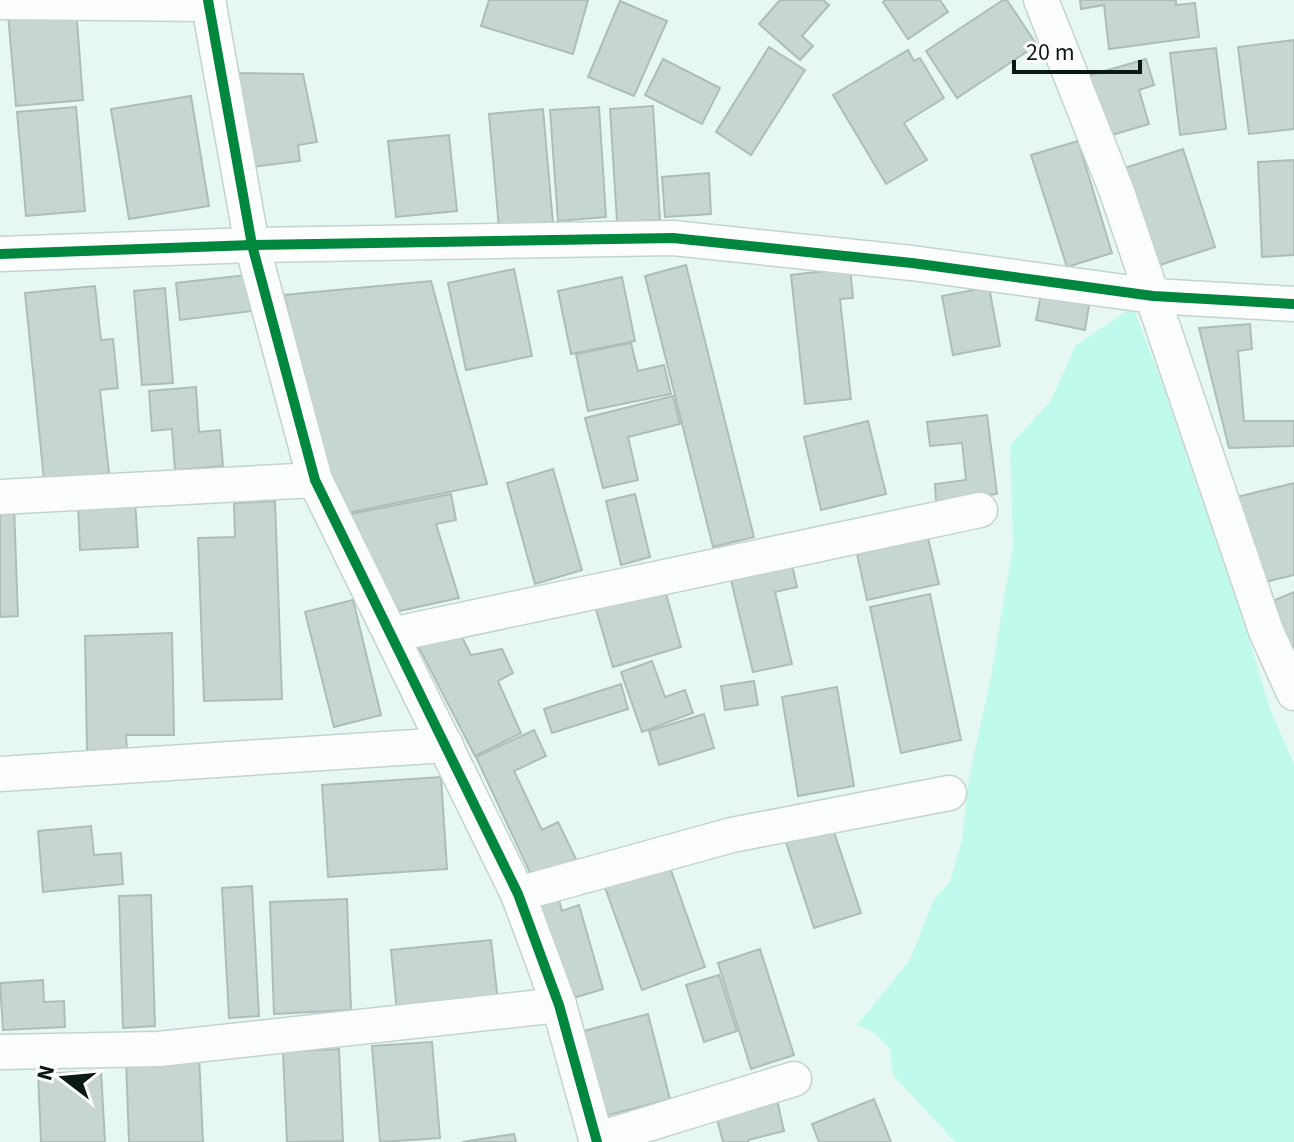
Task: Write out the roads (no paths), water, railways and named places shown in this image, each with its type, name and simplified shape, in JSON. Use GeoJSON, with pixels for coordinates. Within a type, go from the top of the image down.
{"type":"FeatureCollection","features":[{"type":"Feature","properties":{"kind":"street"},"geometry":{"type":"LineString","coordinates":[[1041,0],[1117,192],[1266,631],[1294,693]]}},
{"type":"Feature","properties":{"kind":"street"},"geometry":{"type":"LineString","coordinates":[[0,2],[209,2],[252,245],[315,480],[518,894],[559,1005],[596,1141],[794,1079]]}},
{"type":"Feature","properties":{"kind":"street"},"geometry":{"type":"LineString","coordinates":[[0,254],[252,245],[673,238],[912,263],[1153,296],[1294,304]]}},
{"type":"Feature","properties":{"kind":"street"},"geometry":{"type":"LineString","coordinates":[[0,497],[315,480]]}},
{"type":"Feature","properties":{"kind":"street"},"geometry":{"type":"LineString","coordinates":[[391,635],[980,510]]}},
{"type":"Feature","properties":{"kind":"street"},"geometry":{"type":"LineString","coordinates":[[0,774],[446,745]]}},
{"type":"Feature","properties":{"kind":"street"},"geometry":{"type":"LineString","coordinates":[[518,894],[732,835],[949,793]]}},
{"type":"Feature","properties":{"kind":"street"},"geometry":{"type":"LineString","coordinates":[[0,1052],[159,1049],[559,1005]]}}]}
